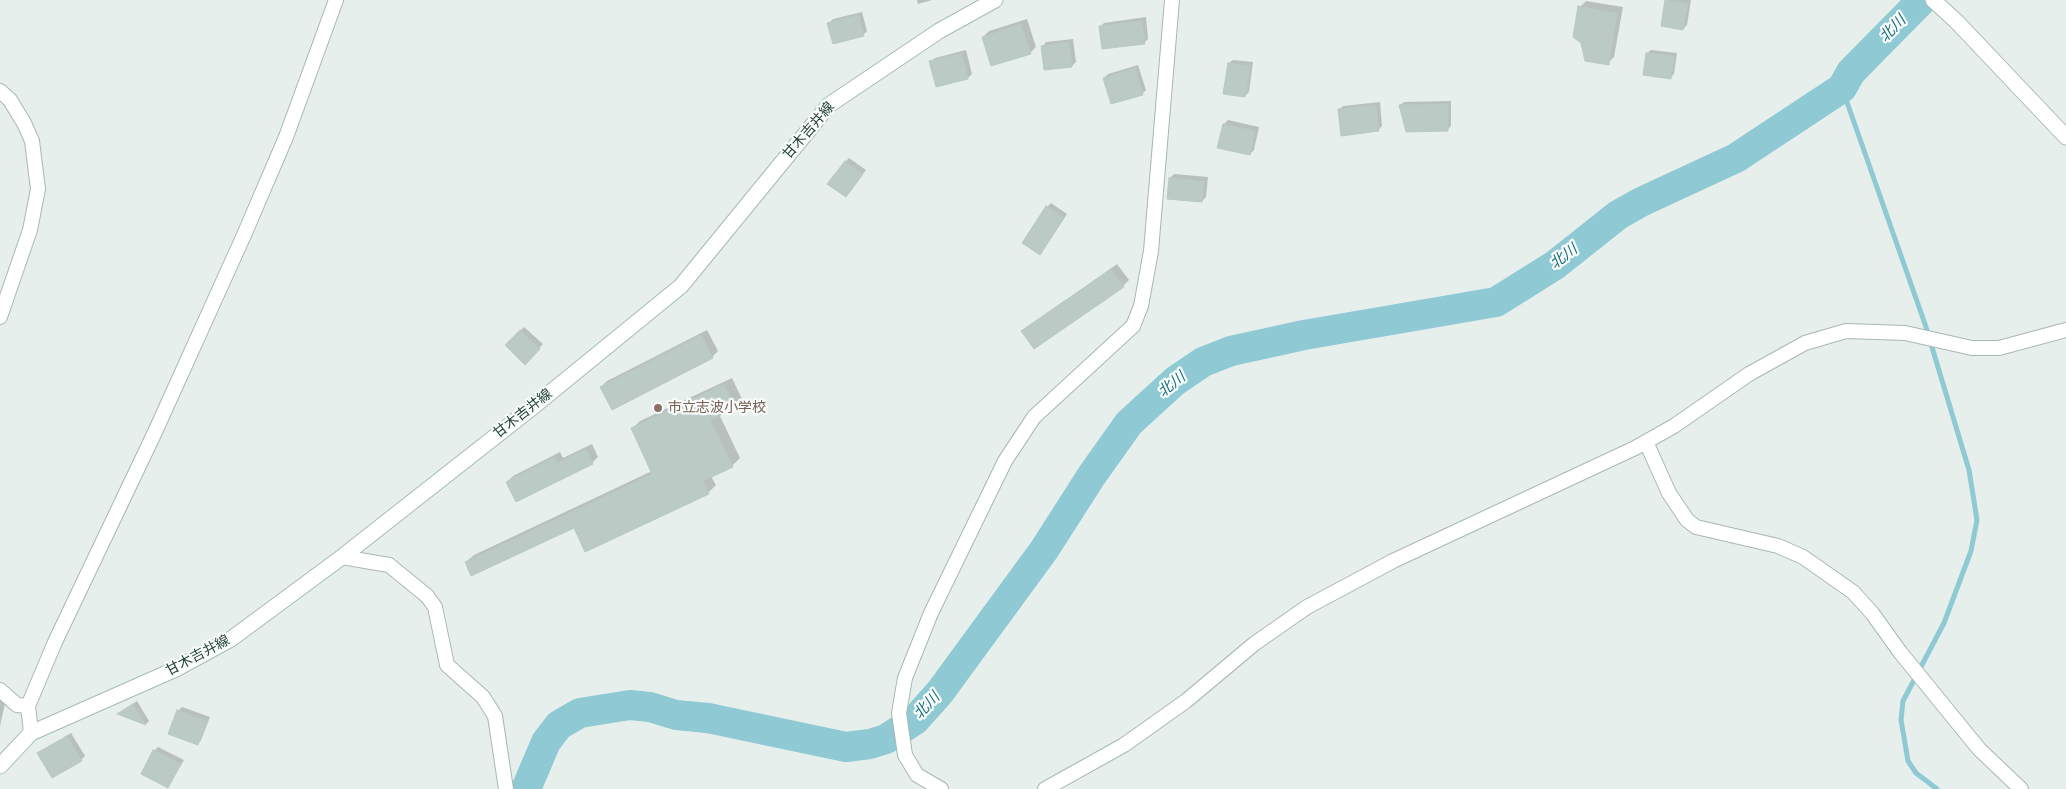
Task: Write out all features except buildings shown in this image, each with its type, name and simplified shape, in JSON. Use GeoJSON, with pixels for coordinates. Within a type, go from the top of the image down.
{"type":"FeatureCollection","features":[{"type":"Feature","properties":{"kind":"main road","name":"甘木吉井線"},"geometry":{"type":"LineString","coordinates":[[0,766],[31,733],[176,670],[231,639],[342,557],[534,406],[681,286],[829,105],[939,31],[995,0]]}},
{"type":"Feature","properties":{"kind":"main road"},"geometry":{"type":"LineString","coordinates":[[1933,0],[1958,22],[2066,137]]}},
{"type":"Feature","properties":{"kind":"street"},"geometry":{"type":"LineString","coordinates":[[31,733],[28,706],[54,642],[155,432],[244,235],[286,137],[336,0]]}},
{"type":"Feature","properties":{"kind":"street"},"geometry":{"type":"LineString","coordinates":[[941,789],[917,775],[904,755],[899,713],[905,678],[931,613],[1005,462],[1034,417],[1133,326],[1141,306],[1151,251],[1172,0]]}},
{"type":"Feature","properties":{"kind":"street"},"geometry":{"type":"LineString","coordinates":[[0,91],[10,100],[32,141],[38,189],[30,230],[0,317]]}},
{"type":"Feature","properties":{"kind":"street"},"geometry":{"type":"LineString","coordinates":[[1045,789],[1124,745],[1186,701],[1254,644],[1307,608],[1393,561],[1646,442],[1674,426],[1757,369],[1805,342],[1846,331],[1905,333],[1972,348],[1999,348],[2066,330]]}},
{"type":"Feature","properties":{"kind":"street"},"geometry":{"type":"LineString","coordinates":[[1646,442],[1669,493],[1687,520],[1696,527],[1778,546],[1803,557],[1853,592],[1872,613],[1900,652],[1979,749],[2021,789]]}},
{"type":"Feature","properties":{"kind":"street"},"geometry":{"type":"LineString","coordinates":[[342,557],[389,565],[427,596],[435,607],[447,665],[482,697],[495,716],[506,789]]}},
{"type":"Feature","properties":{"kind":"street"},"geometry":{"type":"LineString","coordinates":[[0,690],[17,705],[28,706]]}},
{"type":"Feature","properties":{"kind":"waterway","name":"北川"},"geometry":{"type":"LineString","coordinates":[[526,789],[546,742],[559,725],[580,713],[630,705],[650,707],[676,715],[708,718],[846,747],[870,744],[886,739],[915,720],[940,692],[1044,550],[1092,475],[1129,423],[1175,381],[1203,362],[1231,351],[1304,335],[1496,302],[1555,265],[1618,215],[1641,202],[1736,158],[1842,88],[1851,72],[1922,0]]}},
{"type":"Feature","properties":{"kind":"waterway"},"geometry":{"type":"LineString","coordinates":[[1842,88],[1925,324],[1969,470],[1977,520],[1971,551],[1944,623],[1903,701],[1901,720],[1908,761],[1916,773],[1937,789]]}},
{"type":"Feature","properties":{"kind":"place","name":"市立志波小学校"},"geometry":{"type":"Point","coordinates":[658,408]}}]}
